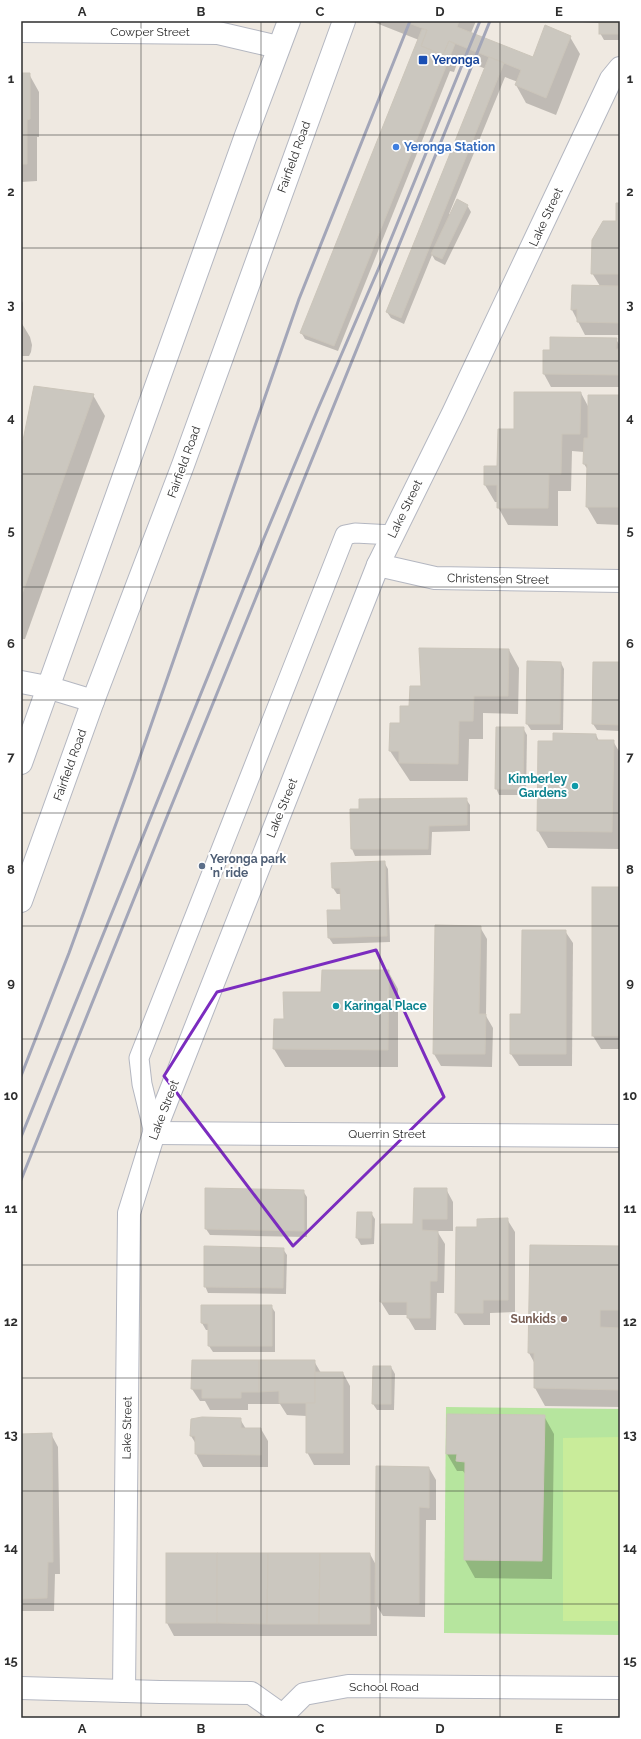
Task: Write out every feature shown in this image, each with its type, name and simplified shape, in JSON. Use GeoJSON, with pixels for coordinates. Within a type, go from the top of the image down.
{"type":"FeatureCollection","features":[{"type":"Feature","properties":{"kind":"street"},"geometry":{"type":"LineString","coordinates":[[21,763],[47,687],[278,47],[289,21]]}},
{"type":"Feature","properties":{"kind":"street","name":"Fairfield Road"},"geometry":{"type":"LineString","coordinates":[[21,902],[93,701],[183,465],[344,21]]}},
{"type":"Feature","properties":{"kind":"street","name":"Cowper Street"},"geometry":{"type":"LineString","coordinates":[[21,31],[218,33],[278,47]]}},
{"type":"Feature","properties":{"kind":"street","name":"Lake Street"},"geometry":{"type":"LineString","coordinates":[[124,1691],[129,1213],[154,1133],[378,565],[453,413],[611,79],[620,68]]}},
{"type":"Feature","properties":{"kind":"street","name":"Christensen Street"},"geometry":{"type":"LineString","coordinates":[[378,565],[436,578],[620,580]]}},
{"type":"Feature","properties":{"kind":"street"},"geometry":{"type":"LineString","coordinates":[[21,682],[47,687],[93,701]]}},
{"type":"Feature","properties":{"kind":"street","name":"Querrin Street"},"geometry":{"type":"LineString","coordinates":[[154,1133],[620,1136]]}},
{"type":"Feature","properties":{"kind":"street","name":"School Road"},"geometry":{"type":"LineString","coordinates":[[21,1688],[124,1691],[251,1692],[281,1717],[304,1694],[348,1686],[620,1688]]}},
{"type":"Feature","properties":{"kind":"lane"},"geometry":{"type":"LineString","coordinates":[[154,1133],[142,1084],[139,1058],[345,535],[355,533],[393,535]]}},
{"type":"Feature","properties":{"kind":"highlighted area"},"geometry":{"type":"Polygon","coordinates":[[[376,950],[444,1097],[293,1246],[164,1076],[217,992],[376,950]]]}},
{"type":"Feature","properties":{"kind":"green space"},"geometry":{"type":"Polygon","coordinates":[[[446,1407],[620,1409],[620,1635],[444,1633],[446,1407]]]}},
{"type":"Feature","properties":{"kind":"green space"},"geometry":{"type":"Polygon","coordinates":[[[620,1437],[620,1621],[563,1621],[563,1438],[620,1437]]]}},
{"type":"Feature","properties":{"kind":"building"},"geometry":{"type":"Polygon","coordinates":[[[403,21],[459,21],[457,27],[533,57],[545,25],[571,36],[546,98],[515,85],[521,70],[449,41],[443,55],[421,46],[427,30],[403,21]]]}},
{"type":"Feature","properties":{"kind":"building"},"geometry":{"type":"Polygon","coordinates":[[[599,21],[620,21],[620,23],[599,23],[599,21]]]}},
{"type":"Feature","properties":{"kind":"building"},"geometry":{"type":"Polygon","coordinates":[[[599,23],[620,23],[620,34],[599,34],[599,23]]]}},
{"type":"Feature","properties":{"kind":"building"},"geometry":{"type":"Polygon","coordinates":[[[422,29],[427,30],[421,46],[443,55],[449,41],[455,44],[334,346],[300,333],[422,29]]]}},
{"type":"Feature","properties":{"kind":"building"},"geometry":{"type":"Polygon","coordinates":[[[489,57],[504,63],[401,318],[386,312],[489,57]]]}},
{"type":"Feature","properties":{"kind":"building"},"geometry":{"type":"Polygon","coordinates":[[[21,73],[30,73],[30,119],[27,120],[27,164],[21,164],[21,73]]]}},
{"type":"Feature","properties":{"kind":"building"},"geometry":{"type":"Polygon","coordinates":[[[457,199],[468,205],[442,259],[431,254],[457,199]]]}},
{"type":"Feature","properties":{"kind":"building"},"geometry":{"type":"Polygon","coordinates":[[[616,203],[620,203],[620,274],[591,274],[592,240],[603,221],[616,221],[616,203]]]}},
{"type":"Feature","properties":{"kind":"building"},"geometry":{"type":"Polygon","coordinates":[[[572,285],[620,286],[620,323],[577,322],[577,309],[571,310],[572,285]]]}},
{"type":"Feature","properties":{"kind":"building"},"geometry":{"type":"Polygon","coordinates":[[[550,337],[617,338],[616,349],[619,349],[619,375],[543,374],[543,350],[550,350],[550,337]]]}},
{"type":"Feature","properties":{"kind":"building"},"geometry":{"type":"Polygon","coordinates":[[[34,386],[94,394],[21,597],[21,450],[34,386]]]}},
{"type":"Feature","properties":{"kind":"building"},"geometry":{"type":"Polygon","coordinates":[[[514,392],[581,392],[580,434],[562,434],[561,474],[549,474],[548,508],[497,508],[497,485],[484,485],[484,466],[497,466],[498,429],[514,429],[514,392]]]}},
{"type":"Feature","properties":{"kind":"building"},"geometry":{"type":"Polygon","coordinates":[[[588,395],[620,395],[620,507],[586,507],[587,464],[583,464],[584,438],[588,438],[588,395]]]}},
{"type":"Feature","properties":{"kind":"building"},"geometry":{"type":"Polygon","coordinates":[[[419,648],[509,649],[508,696],[474,696],[473,721],[459,721],[458,764],[399,763],[399,751],[389,751],[390,723],[400,723],[400,706],[409,706],[410,686],[421,686],[419,648]]]}},
{"type":"Feature","properties":{"kind":"building"},"geometry":{"type":"Polygon","coordinates":[[[527,661],[561,662],[560,724],[526,724],[527,661]]]}},
{"type":"Feature","properties":{"kind":"building"},"geometry":{"type":"Polygon","coordinates":[[[593,662],[620,662],[620,725],[592,724],[593,662]]]}},
{"type":"Feature","properties":{"kind":"building"},"geometry":{"type":"Polygon","coordinates":[[[496,727],[524,727],[523,789],[495,789],[496,727]]]}},
{"type":"Feature","properties":{"kind":"building","name":"Kimberley Gardens"},"geometry":{"type":"Polygon","coordinates":[[[553,733],[596,734],[596,740],[614,740],[612,832],[537,831],[538,741],[553,741],[553,733]]]}},
{"type":"Feature","properties":{"kind":"building"},"geometry":{"type":"Polygon","coordinates":[[[467,798],[467,825],[429,826],[428,849],[351,849],[350,809],[359,809],[359,799],[467,798]]]}},
{"type":"Feature","properties":{"kind":"building"},"geometry":{"type":"Polygon","coordinates":[[[385,861],[387,936],[328,938],[327,910],[341,910],[340,888],[332,888],[331,863],[385,861]]]}},
{"type":"Feature","properties":{"kind":"building"},"geometry":{"type":"Polygon","coordinates":[[[592,887],[620,887],[620,1036],[592,1036],[592,887]]]}},
{"type":"Feature","properties":{"kind":"building"},"geometry":{"type":"Polygon","coordinates":[[[435,925],[481,926],[479,1014],[486,1014],[485,1054],[433,1054],[435,925]]]}},
{"type":"Feature","properties":{"kind":"building"},"geometry":{"type":"Polygon","coordinates":[[[522,930],[566,930],[566,1054],[510,1054],[510,1014],[521,1014],[522,930]]]}},
{"type":"Feature","properties":{"kind":"building","name":"Karingal Place"},"geometry":{"type":"Polygon","coordinates":[[[322,970],[389,970],[388,1050],[273,1049],[274,1019],[284,1019],[283,992],[321,992],[322,970]]]}},
{"type":"Feature","properties":{"kind":"building"},"geometry":{"type":"Polygon","coordinates":[[[205,1188],[304,1190],[304,1231],[205,1229],[205,1188]]]}},
{"type":"Feature","properties":{"kind":"building"},"geometry":{"type":"Polygon","coordinates":[[[414,1188],[447,1188],[447,1219],[422,1219],[422,1230],[438,1231],[437,1281],[430,1281],[430,1318],[407,1318],[407,1302],[380,1302],[381,1224],[413,1224],[414,1188]]]}},
{"type":"Feature","properties":{"kind":"building"},"geometry":{"type":"Polygon","coordinates":[[[357,1212],[372,1212],[371,1238],[356,1238],[357,1212]]]}},
{"type":"Feature","properties":{"kind":"building"},"geometry":{"type":"Polygon","coordinates":[[[508,1218],[508,1300],[483,1300],[483,1313],[455,1313],[456,1227],[477,1227],[477,1219],[508,1218]]]}},
{"type":"Feature","properties":{"kind":"building","name":"Sunkids"},"geometry":{"type":"Polygon","coordinates":[[[530,1245],[620,1246],[620,1310],[600,1310],[600,1327],[620,1328],[620,1390],[534,1388],[534,1353],[528,1353],[530,1245]]]}},
{"type":"Feature","properties":{"kind":"building"},"geometry":{"type":"Polygon","coordinates":[[[204,1246],[284,1248],[283,1288],[204,1287],[204,1246]]]}},
{"type":"Feature","properties":{"kind":"building"},"geometry":{"type":"Polygon","coordinates":[[[201,1305],[272,1305],[272,1346],[208,1346],[208,1324],[201,1323],[201,1305]]]}},
{"type":"Feature","properties":{"kind":"building"},"geometry":{"type":"Polygon","coordinates":[[[192,1360],[259,1360],[259,1392],[241,1392],[241,1398],[202,1398],[202,1389],[191,1389],[192,1360]]]}},
{"type":"Feature","properties":{"kind":"building"},"geometry":{"type":"Polygon","coordinates":[[[259,1360],[315,1360],[315,1403],[279,1403],[279,1391],[259,1392],[259,1360]]]}},
{"type":"Feature","properties":{"kind":"building"},"geometry":{"type":"Polygon","coordinates":[[[373,1366],[391,1366],[391,1404],[372,1404],[373,1366]]]}},
{"type":"Feature","properties":{"kind":"building"},"geometry":{"type":"Polygon","coordinates":[[[315,1372],[343,1372],[343,1453],[306,1453],[306,1403],[315,1403],[315,1372]]]}},
{"type":"Feature","properties":{"kind":"building"},"geometry":{"type":"Polygon","coordinates":[[[447,1414],[545,1415],[542,1561],[464,1560],[465,1462],[456,1461],[457,1454],[446,1454],[447,1414]]]}},
{"type":"Feature","properties":{"kind":"building"},"geometry":{"type":"Polygon","coordinates":[[[202,1417],[241,1418],[241,1428],[261,1428],[261,1455],[195,1454],[195,1436],[190,1436],[191,1419],[202,1417]]]}},
{"type":"Feature","properties":{"kind":"building"},"geometry":{"type":"Polygon","coordinates":[[[52,1433],[53,1562],[48,1562],[47,1598],[21,1599],[21,1434],[52,1433]]]}},
{"type":"Feature","properties":{"kind":"building"},"geometry":{"type":"Polygon","coordinates":[[[376,1466],[429,1467],[429,1508],[419,1507],[419,1604],[375,1604],[376,1466]]]}},
{"type":"Feature","properties":{"kind":"building"},"geometry":{"type":"Polygon","coordinates":[[[166,1553],[217,1553],[217,1623],[166,1623],[166,1553]]]}},
{"type":"Feature","properties":{"kind":"building"},"geometry":{"type":"Polygon","coordinates":[[[217,1553],[268,1553],[267,1624],[217,1623],[217,1553]]]}},
{"type":"Feature","properties":{"kind":"building"},"geometry":{"type":"Polygon","coordinates":[[[268,1553],[320,1553],[319,1624],[267,1624],[268,1553]]]}},
{"type":"Feature","properties":{"kind":"building"},"geometry":{"type":"Polygon","coordinates":[[[320,1553],[370,1553],[370,1624],[319,1624],[320,1553]]]}},
{"type":"Feature","properties":{"kind":"railway"},"geometry":{"type":"LineString","coordinates":[[21,1076],[69,953],[133,777],[299,299],[410,21]]}},
{"type":"Feature","properties":{"kind":"railway"},"geometry":{"type":"LineString","coordinates":[[21,1137],[264,538],[384,256],[480,21]]}},
{"type":"Feature","properties":{"kind":"railway"},"geometry":{"type":"LineString","coordinates":[[21,1180],[490,21]]}},
{"type":"Feature","properties":{"kind":"place","name":"Yeronga"},"geometry":{"type":"Point","coordinates":[423,60]}},
{"type":"Feature","properties":{"kind":"place","name":"Yeronga Station"},"geometry":{"type":"Point","coordinates":[396,147]}},
{"type":"Feature","properties":{"kind":"place","name":"Kimberley Gardens"},"geometry":{"type":"Point","coordinates":[575,786]}},
{"type":"Feature","properties":{"kind":"place","name":"Yeronga park 'n' ride"},"geometry":{"type":"Point","coordinates":[202,866]}},
{"type":"Feature","properties":{"kind":"place","name":"Karingal Place"},"geometry":{"type":"Point","coordinates":[336,1006]}},
{"type":"Feature","properties":{"kind":"place","name":"Sunkids"},"geometry":{"type":"Point","coordinates":[564,1319]}}]}
